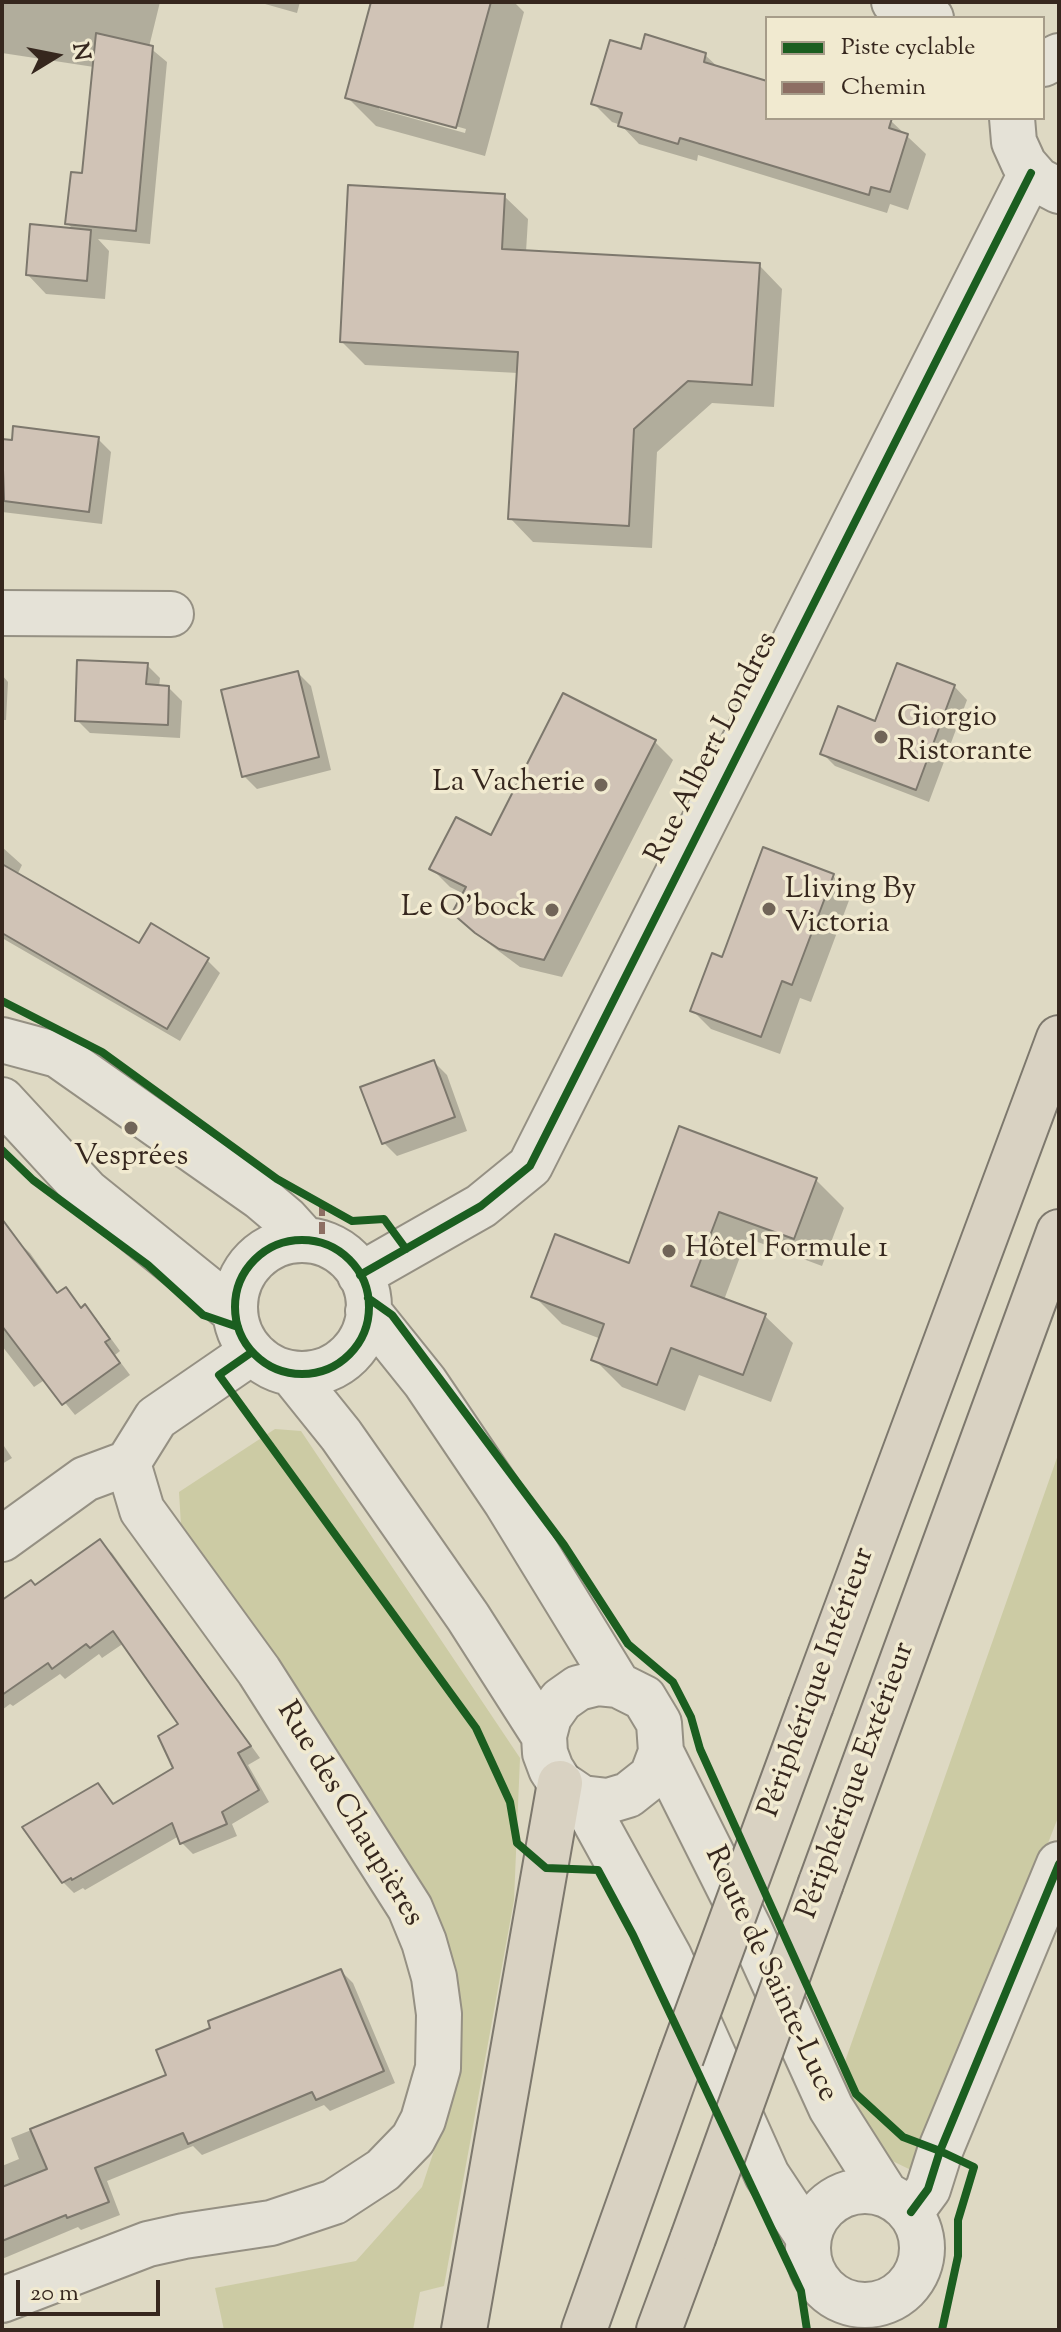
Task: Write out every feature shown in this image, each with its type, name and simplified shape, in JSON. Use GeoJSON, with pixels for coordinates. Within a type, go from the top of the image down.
{"type":"FeatureCollection","features":[{"type":"Feature","properties":{"kind":"highway","name":"Périphérique Intérieur"},"geometry":{"type":"LineString","coordinates":[[584,2330],[681,2058],[1059,1038]]}},
{"type":"Feature","properties":{"kind":"highway","name":"Périphérique Extérieur"},"geometry":{"type":"LineString","coordinates":[[659,2330],[1059,1232]]}},
{"type":"Feature","properties":{"kind":"highway"},"geometry":{"type":"LineString","coordinates":[[464,2330],[571,1790]]}},
{"type":"Feature","properties":{"kind":"street","name":"Rue Albert Londres"},"geometry":{"type":"LineString","coordinates":[[364,1293],[530,1166],[1023,148]]}},
{"type":"Feature","properties":{"kind":"street"},"geometry":{"type":"LineString","coordinates":[[2,613],[171,614]]}},
{"type":"Feature","properties":{"kind":"street"},"geometry":{"type":"LineString","coordinates":[[2,1040],[58,1055],[260,1197],[305,1240]]}},
{"type":"Feature","properties":{"kind":"street"},"geometry":{"type":"LineString","coordinates":[[2,1100],[87,1192],[243,1333],[276,1370],[292,1374],[318,1372],[343,1360],[361,1339],[364,1293],[350,1261],[322,1243],[305,1240],[286,1242],[268,1249],[252,1262],[235,1295],[243,1333]]}},
{"type":"Feature","properties":{"kind":"street","name":"Route de Sainte-Luce"},"geometry":{"type":"LineString","coordinates":[[364,1293],[482,1466],[618,1685],[644,1698],[652,1711],[659,1723],[661,1752],[749,1928],[831,2108],[898,2202]]}},
{"type":"Feature","properties":{"kind":"street"},"geometry":{"type":"LineString","coordinates":[[2,1539],[85,1479],[128,1463],[156,1418],[243,1333]]}},
{"type":"Feature","properties":{"kind":"street"},"geometry":{"type":"LineString","coordinates":[[292,1374],[341,1435],[428,1559],[544,1736]]}},
{"type":"Feature","properties":{"kind":"street","name":"Rue des Chaupières"},"geometry":{"type":"LineString","coordinates":[[2,2300],[148,2244],[271,2223],[334,2202],[383,2170],[413,2139],[423,2120],[438,2068],[439,2014],[434,1977],[410,1908],[259,1671],[142,1510],[128,1463]]}},
{"type":"Feature","properties":{"kind":"street"},"geometry":{"type":"LineString","coordinates":[[618,1685],[598,1683],[561,1700],[549,1717],[544,1736],[545,1753],[551,1769],[571,1790],[669,1956],[767,2175],[808,2237]]}},
{"type":"Feature","properties":{"kind":"street"},"geometry":{"type":"LineString","coordinates":[[571,1790],[608,1801],[628,1795],[652,1776],[661,1752]]}},
{"type":"Feature","properties":{"kind":"street"},"geometry":{"type":"LineString","coordinates":[[898,2202],[928,2189],[946,2136],[1059,1864]]}},
{"type":"Feature","properties":{"kind":"street"},"geometry":{"type":"LineString","coordinates":[[860,2190],[898,2202],[922,2234],[922,2258],[913,2280],[874,2318],[831,2295],[817,2279],[808,2259],[808,2237],[817,2214],[836,2197],[860,2190]]}},
{"type":"Feature","properties":{"kind":"green space"},"geometry":{"type":"Polygon","coordinates":[[[275,1429],[301,1431],[520,1758],[514,1900],[444,2286],[420,2292],[413,2330],[224,2330],[215,2288],[356,2261],[422,2187],[455,2087],[430,1905],[383,1821],[181,1525],[179,1492],[275,1429]]]}},
{"type":"Feature","properties":{"kind":"green space"},"geometry":{"type":"Polygon","coordinates":[[[1059,1452],[1059,1815],[955,2081],[911,2170],[822,2127],[1059,1452]]]}},
{"type":"Feature","properties":{"kind":"building"},"geometry":{"type":"Polygon","coordinates":[[[371,2],[491,2],[456,128],[345,98],[371,2]]]}},
{"type":"Feature","properties":{"kind":"building"},"geometry":{"type":"Polygon","coordinates":[[[96,33],[153,46],[136,231],[65,224],[71,172],[82,173],[96,33]]]}},
{"type":"Feature","properties":{"kind":"building"},"geometry":{"type":"Polygon","coordinates":[[[645,34],[706,53],[704,62],[765,80],[765,120],[891,120],[889,128],[908,134],[890,192],[871,187],[869,195],[680,138],[678,144],[618,126],[622,113],[591,104],[610,40],[641,49],[645,34]]]}},
{"type":"Feature","properties":{"kind":"building"},"geometry":{"type":"Polygon","coordinates":[[[348,185],[505,194],[502,249],[760,263],[752,385],[688,381],[634,429],[629,526],[508,519],[518,352],[340,342],[348,185]]]}},
{"type":"Feature","properties":{"kind":"building"},"geometry":{"type":"Polygon","coordinates":[[[30,224],[91,230],[87,281],[26,275],[30,224]]]}},
{"type":"Feature","properties":{"kind":"building"},"geometry":{"type":"Polygon","coordinates":[[[13,426],[99,437],[89,512],[4,501],[2,439],[12,440],[13,426]]]}},
{"type":"Feature","properties":{"kind":"building"},"geometry":{"type":"Polygon","coordinates":[[[77,660],[148,663],[146,684],[169,686],[168,725],[75,721],[77,660]]]}},
{"type":"Feature","properties":{"kind":"building","name":"Giorgio Ristorante"},"geometry":{"type":"Polygon","coordinates":[[[897,663],[955,685],[916,790],[820,754],[838,706],[875,721],[897,663]]]}},
{"type":"Feature","properties":{"kind":"building"},"geometry":{"type":"Polygon","coordinates":[[[298,671],[319,757],[242,777],[221,690],[298,671]]]}},
{"type":"Feature","properties":{"kind":"building"},"geometry":{"type":"Polygon","coordinates":[[[563,693],[656,740],[544,960],[499,949],[475,933],[452,913],[466,887],[429,869],[456,817],[491,835],[563,693]]]}},
{"type":"Feature","properties":{"kind":"building"},"geometry":{"type":"Polygon","coordinates":[[[763,847],[834,874],[792,985],[782,981],[761,1037],[690,1011],[712,953],[722,957],[763,847]]]}},
{"type":"Feature","properties":{"kind":"building"},"geometry":{"type":"Polygon","coordinates":[[[2,864],[139,943],[151,923],[209,958],[167,1029],[2,933],[2,864]]]}},
{"type":"Feature","properties":{"kind":"building"},"geometry":{"type":"Polygon","coordinates":[[[434,1060],[455,1117],[382,1144],[360,1087],[434,1060]]]}},
{"type":"Feature","properties":{"kind":"building","name":"Hôtel Formule 1"},"geometry":{"type":"Polygon","coordinates":[[[679,1126],[817,1178],[794,1239],[719,1212],[691,1286],[766,1314],[743,1375],[671,1348],[657,1385],[591,1360],[604,1324],[531,1297],[555,1234],[629,1263],[679,1126]]]}},
{"type":"Feature","properties":{"kind":"building"},"geometry":{"type":"Polygon","coordinates":[[[2,1219],[57,1293],[66,1287],[81,1308],[85,1304],[110,1339],[105,1342],[120,1363],[62,1405],[2,1326],[2,1219]]]}},
{"type":"Feature","properties":{"kind":"building"},"geometry":{"type":"Polygon","coordinates":[[[100,1539],[251,1746],[238,1753],[259,1790],[222,1812],[227,1824],[180,1844],[172,1823],[62,1883],[22,1827],[98,1783],[113,1804],[173,1768],[158,1736],[178,1724],[113,1631],[90,1648],[86,1644],[52,1669],[48,1663],[2,1695],[2,1600],[31,1580],[35,1585],[100,1539]]]}},
{"type":"Feature","properties":{"kind":"building"},"geometry":{"type":"Polygon","coordinates":[[[341,1969],[384,2071],[316,2100],[312,2092],[188,2144],[183,2133],[95,2168],[109,2202],[67,2218],[66,2215],[2,2241],[2,2187],[47,2169],[30,2129],[166,2075],[156,2050],[210,2028],[208,2021],[341,1969]]]}},
{"type":"Feature","properties":{"kind":"marked path"},"geometry":{"type":"LineString","coordinates":[[322,1204],[322,1243]]}},
{"type":"Feature","properties":{"kind":"cycle path"},"geometry":{"type":"LineString","coordinates":[[360,1275],[481,1206],[530,1166],[1031,173]]}},
{"type":"Feature","properties":{"kind":"cycle path"},"geometry":{"type":"LineString","coordinates":[[2,1001],[102,1052],[277,1179],[352,1221],[384,1219],[406,1249]]}},
{"type":"Feature","properties":{"kind":"cycle path"},"geometry":{"type":"LineString","coordinates":[[2,1150],[33,1180],[148,1265],[203,1315],[238,1327]]}},
{"type":"Feature","properties":{"kind":"cycle path"},"geometry":{"type":"LineString","coordinates":[[302,1240],[328,1245],[349,1260],[364,1281],[369,1307],[364,1333],[349,1354],[328,1369],[302,1374],[276,1369],[255,1354],[240,1333],[235,1307],[240,1281],[255,1260],[276,1245],[302,1240]]}},
{"type":"Feature","properties":{"kind":"cycle path"},"geometry":{"type":"LineString","coordinates":[[368,1298],[392,1315],[564,1545],[628,1644],[673,1682],[691,1717],[700,1749],[856,2094],[903,2137],[974,2167],[958,2220],[958,2256],[942,2330]]}},
{"type":"Feature","properties":{"kind":"cycle path"},"geometry":{"type":"LineString","coordinates":[[252,1352],[219,1375],[476,1728],[510,1802],[517,1843],[546,1868],[598,1870],[633,1935],[801,2291],[807,2330]]}},
{"type":"Feature","properties":{"kind":"cycle path"},"geometry":{"type":"LineString","coordinates":[[911,2212],[928,2189],[940,2151],[1059,1864]]}},
{"type":"Feature","properties":{"kind":"place","name":"Giorgio Ristorante"},"geometry":{"type":"Point","coordinates":[881,737]}},
{"type":"Feature","properties":{"kind":"place","name":"La Vacherie"},"geometry":{"type":"Point","coordinates":[601,785]}},
{"type":"Feature","properties":{"kind":"place","name":"Lliving By Victoria"},"geometry":{"type":"Point","coordinates":[769,909]}},
{"type":"Feature","properties":{"kind":"place","name":"Le O'bock"},"geometry":{"type":"Point","coordinates":[552,910]}},
{"type":"Feature","properties":{"kind":"place","name":"Vesprées"},"geometry":{"type":"Point","coordinates":[131,1128]}},
{"type":"Feature","properties":{"kind":"place","name":"Hôtel Formule 1"},"geometry":{"type":"Point","coordinates":[669,1251]}}]}
